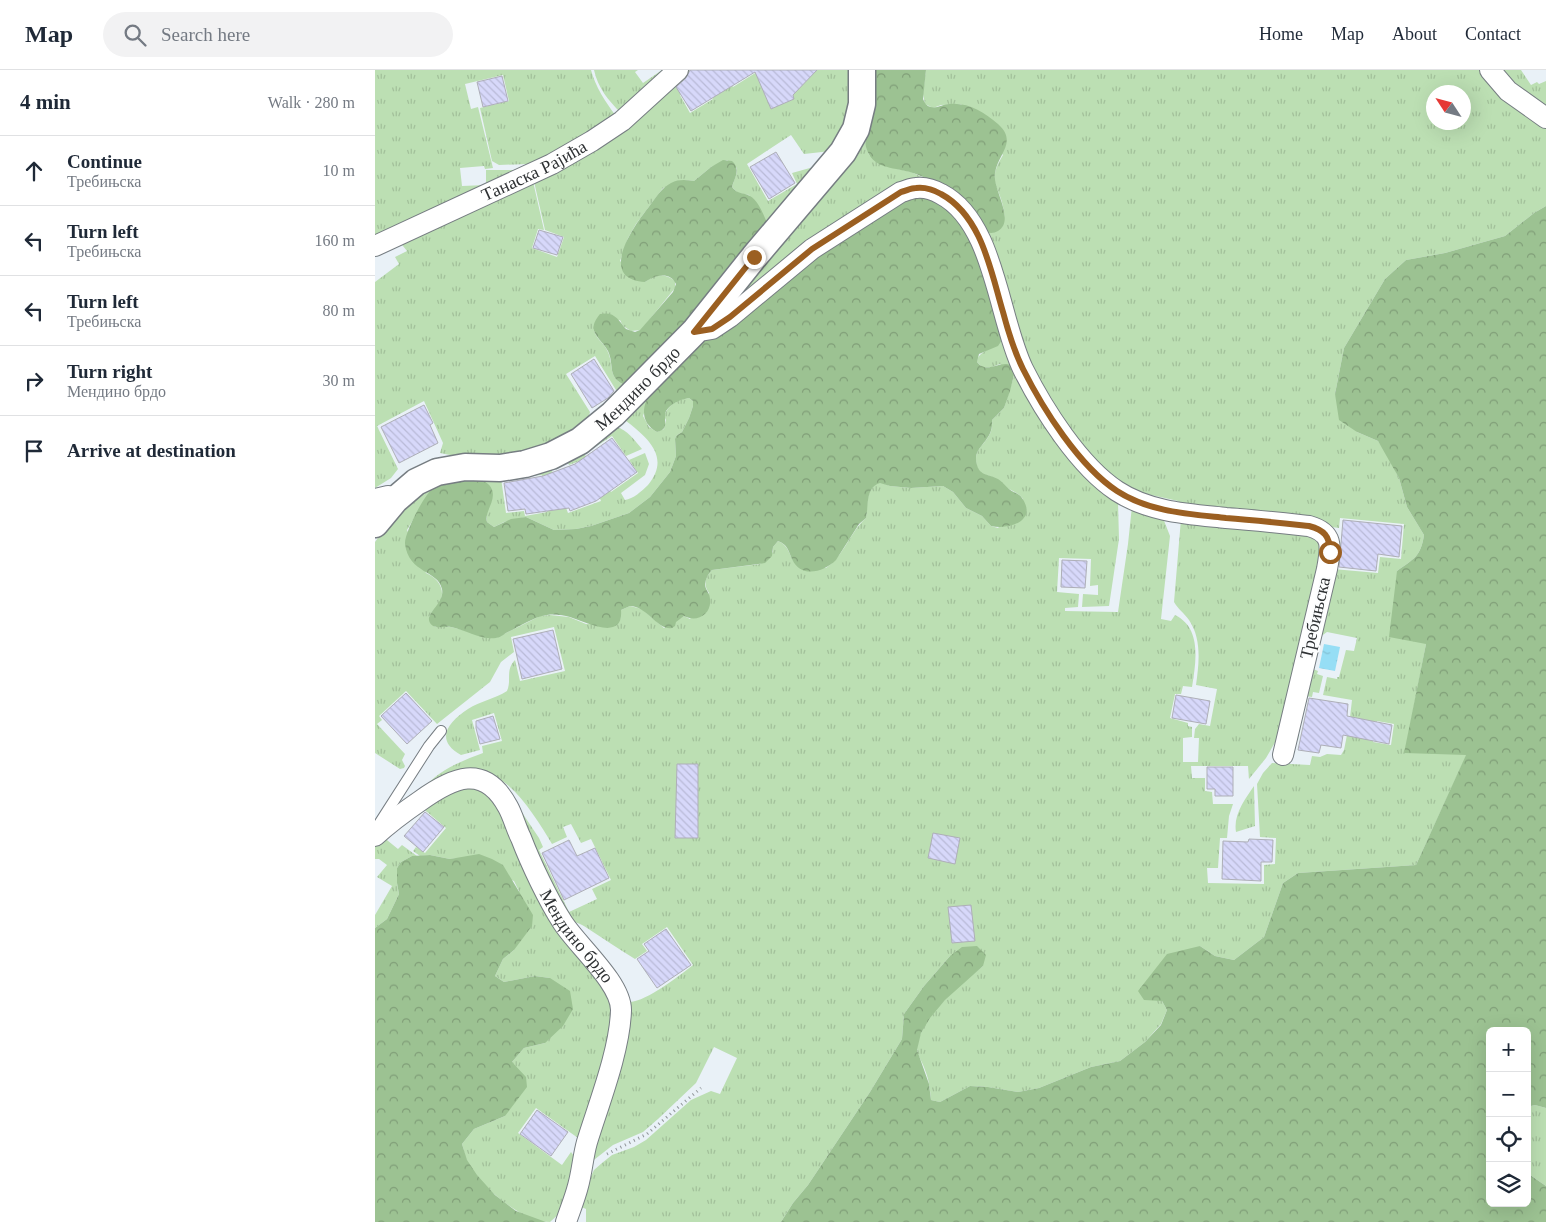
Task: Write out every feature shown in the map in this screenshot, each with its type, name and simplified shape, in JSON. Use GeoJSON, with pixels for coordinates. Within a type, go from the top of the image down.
{"type":"FeatureCollection","features":[{"type":"Feature","properties":{"kind":"street","name":"Танаска Рајића"},"geometry":{"type":"LineString","coordinates":[[375,246],[551,164],[592,141],[622,121],[678,70]]}},
{"type":"Feature","properties":{"kind":"street","name":"Мендино брдо"},"geometry":{"type":"LineString","coordinates":[[375,524],[385,499],[437,472],[465,467],[500,468],[525,464],[551,456],[568,448],[595,430],[613,414],[694,332],[754,257],[843,152],[856,129],[862,104],[862,70]]}},
{"type":"Feature","properties":{"kind":"street"},"geometry":{"type":"LineString","coordinates":[[1490,70],[1508,92],[1546,118]]}},
{"type":"Feature","properties":{"kind":"street","name":"Требињска"},"geometry":{"type":"LineString","coordinates":[[694,332],[712,329],[730,317],[812,249],[901,192],[917,188],[934,190],[950,198],[965,215],[984,247],[1012,343],[1023,369],[1067,440],[1101,479],[1131,500],[1155,508],[1178,513],[1309,526],[1323,531],[1327,536],[1330,552],[1327,569],[1283,755]]}},
{"type":"Feature","properties":{"kind":"street","name":"Мендино брдо"},"geometry":{"type":"LineString","coordinates":[[376,835],[429,794],[449,782],[463,778],[473,778],[484,782],[503,798],[540,879],[563,923],[611,983],[619,997],[621,1009],[616,1046],[586,1148],[578,1186],[566,1222]]}},
{"type":"Feature","properties":{"kind":"lane","name":"Мендино брдо"},"geometry":{"type":"LineString","coordinates":[[376,835],[379,824],[429,746],[441,731]]}},
{"type":"Feature","properties":{"kind":"path"},"geometry":{"type":"LineString","coordinates":[[582,1168],[594,1166],[608,1153],[647,1134],[701,1088]]}},
{"type":"Feature","properties":{"kind":"green space"},"geometry":{"type":"Polygon","coordinates":[[[375,70],[591,70],[601,94],[616,116],[598,134],[528,164],[499,165],[492,161],[480,108],[509,101],[503,75],[465,84],[471,109],[478,107],[493,168],[485,169],[484,166],[460,168],[462,186],[486,185],[486,170],[523,171],[375,241],[375,70]]]}},
{"type":"Feature","properties":{"kind":"green space"},"geometry":{"type":"Polygon","coordinates":[[[594,70],[638,70],[635,72],[643,83],[662,70],[673,70],[621,113],[604,93],[594,70]]]}},
{"type":"Feature","properties":{"kind":"green space"},"geometry":{"type":"Polygon","coordinates":[[[684,70],[723,70],[733,87],[760,70],[851,70],[848,118],[831,151],[804,154],[791,135],[747,164],[768,201],[797,184],[792,173],[817,166],[768,225],[749,195],[738,193],[732,187],[737,168],[727,160],[711,167],[694,181],[686,180],[663,188],[636,224],[628,238],[620,261],[645,282],[656,276],[664,276],[675,281],[675,288],[641,330],[631,331],[623,326],[620,320],[594,330],[596,336],[607,350],[616,379],[627,386],[619,392],[616,390],[595,356],[566,374],[590,412],[587,423],[551,446],[503,457],[460,457],[440,453],[443,443],[424,401],[377,426],[398,469],[391,478],[375,488],[375,282],[399,264],[395,257],[407,251],[399,241],[532,177],[544,230],[538,229],[532,248],[557,257],[564,237],[545,230],[533,177],[682,72],[692,87],[680,95],[690,113],[713,99],[703,81],[693,86],[684,70]]]}},
{"type":"Feature","properties":{"kind":"green space"},"geometry":{"type":"Polygon","coordinates":[[[873,70],[926,70],[923,99],[929,107],[949,104],[969,106],[987,116],[1004,130],[1007,142],[995,173],[1005,220],[1003,226],[998,231],[991,233],[983,231],[955,193],[934,181],[910,172],[884,166],[869,154],[865,140],[873,70]]]}},
{"type":"Feature","properties":{"kind":"green space"},"geometry":{"type":"Polygon","coordinates":[[[926,70],[1485,70],[1546,124],[1546,206],[1505,236],[1445,253],[1406,260],[1385,279],[1344,348],[1335,394],[1357,432],[1378,441],[1387,454],[1399,478],[1407,507],[1424,535],[1421,548],[1416,556],[1397,571],[1426,644],[1405,752],[1467,754],[1416,865],[1298,873],[1283,883],[1264,937],[1234,960],[1215,956],[1200,946],[1162,1001],[1167,1010],[1161,1024],[1145,1042],[1120,1061],[1091,1067],[1039,1088],[1018,1092],[970,1086],[940,1102],[931,1100],[927,1077],[917,1051],[920,1036],[925,1024],[933,1013],[963,982],[983,966],[950,956],[924,986],[904,1014],[902,1039],[870,1092],[781,1222],[586,1222],[586,1209],[577,1205],[594,1170],[612,1155],[634,1147],[646,1140],[691,1100],[711,1091],[720,1094],[737,1058],[714,1047],[696,1083],[658,1119],[643,1132],[613,1145],[590,1163],[630,1002],[637,1001],[654,993],[693,965],[667,927],[642,944],[647,951],[635,959],[566,916],[513,799],[539,838],[543,847],[539,850],[569,912],[597,899],[592,889],[611,880],[591,839],[581,843],[571,824],[563,827],[567,837],[552,844],[533,814],[517,794],[500,779],[490,774],[423,790],[435,777],[443,772],[458,763],[483,753],[482,746],[502,741],[494,713],[472,720],[480,750],[461,755],[448,743],[446,737],[450,725],[461,714],[473,706],[507,691],[509,671],[515,660],[520,681],[565,671],[554,627],[511,637],[514,652],[501,662],[490,682],[437,724],[406,691],[379,716],[382,720],[377,724],[405,754],[402,760],[404,768],[400,769],[375,753],[375,542],[397,511],[413,497],[437,484],[430,491],[407,530],[426,573],[441,586],[441,601],[431,613],[429,619],[435,627],[451,627],[496,638],[540,616],[569,617],[586,624],[620,620],[621,610],[630,606],[642,609],[664,628],[684,616],[690,619],[709,593],[706,581],[712,570],[760,564],[773,552],[773,547],[778,541],[787,548],[796,564],[826,568],[838,557],[866,518],[867,502],[870,493],[872,488],[880,482],[890,486],[911,488],[943,486],[953,492],[966,508],[982,516],[991,526],[998,528],[1023,499],[995,478],[981,473],[976,459],[979,450],[988,438],[992,427],[992,420],[1004,408],[1014,376],[1000,364],[992,367],[982,367],[977,362],[980,355],[1002,340],[1118,502],[1119,539],[1109,606],[1082,607],[1083,594],[1098,595],[1098,585],[1090,586],[1091,559],[1059,558],[1057,592],[1079,594],[1078,607],[1065,608],[1065,611],[1118,612],[1132,506],[1163,518],[1170,536],[1161,619],[1171,621],[1175,615],[1184,621],[1190,628],[1195,646],[1195,667],[1192,687],[1183,686],[1181,694],[1175,694],[1170,718],[1188,723],[1188,726],[1192,727],[1192,737],[1183,738],[1183,762],[1198,762],[1199,738],[1194,738],[1195,729],[1199,724],[1210,726],[1217,689],[1196,685],[1199,652],[1196,635],[1189,620],[1174,602],[1181,519],[1309,531],[1325,543],[1277,739],[1266,758],[1249,779],[1248,766],[1191,766],[1192,778],[1205,778],[1205,791],[1212,792],[1213,804],[1233,804],[1229,816],[1227,838],[1220,838],[1218,868],[1207,868],[1208,883],[1264,884],[1264,865],[1275,864],[1276,838],[1260,837],[1257,784],[1263,773],[1272,763],[1310,765],[1312,756],[1341,755],[1344,750],[1348,730],[1374,733],[1373,742],[1391,745],[1394,724],[1377,721],[1375,729],[1349,726],[1352,700],[1323,695],[1327,677],[1337,679],[1339,677],[1346,650],[1354,651],[1357,638],[1327,632],[1320,637],[1313,669],[1318,671],[1317,674],[1323,676],[1319,693],[1313,692],[1312,697],[1305,696],[1298,740],[1294,740],[1333,569],[1378,573],[1380,557],[1401,559],[1404,524],[1340,518],[1339,528],[1184,507],[1178,501],[1129,490],[1098,469],[1028,367],[983,231],[994,232],[1002,227],[1004,212],[996,185],[995,172],[1003,155],[961,104],[941,105],[933,108],[925,104],[923,94],[926,70]]]}},
{"type":"Feature","properties":{"kind":"green space"},"geometry":{"type":"Polygon","coordinates":[[[1497,70],[1521,70],[1531,85],[1546,81],[1546,113],[1497,70]]]}},
{"type":"Feature","properties":{"kind":"green space"},"geometry":{"type":"Polygon","coordinates":[[[866,132],[865,140],[869,155],[898,169],[911,172],[933,182],[730,304],[866,132]]]}},
{"type":"Feature","properties":{"kind":"green space"},"geometry":{"type":"Polygon","coordinates":[[[723,160],[732,161],[737,170],[732,187],[756,201],[768,225],[716,289],[627,386],[620,383],[612,371],[608,351],[595,334],[594,325],[596,320],[600,314],[605,313],[616,317],[626,329],[635,332],[640,330],[673,292],[676,284],[670,277],[662,275],[645,282],[631,279],[623,272],[621,262],[628,239],[634,227],[664,188],[677,181],[694,181],[723,160]]]}},
{"type":"Feature","properties":{"kind":"green space"},"geometry":{"type":"Polygon","coordinates":[[[911,196],[937,200],[960,220],[981,259],[1002,340],[998,346],[979,354],[977,362],[981,366],[986,367],[1007,364],[1012,366],[1015,371],[1004,408],[992,420],[990,434],[977,453],[976,459],[980,471],[998,479],[1009,489],[1021,496],[1026,506],[1024,518],[1006,527],[991,526],[982,516],[966,508],[953,492],[943,486],[911,488],[880,483],[875,485],[870,493],[866,518],[859,524],[836,560],[831,564],[813,572],[801,569],[792,559],[786,546],[778,541],[773,547],[772,556],[765,563],[712,570],[707,576],[705,584],[710,599],[709,609],[703,616],[698,618],[684,616],[672,628],[662,626],[642,610],[630,606],[621,610],[620,620],[616,626],[610,628],[593,625],[567,616],[550,615],[531,620],[496,638],[479,636],[457,628],[437,627],[430,623],[430,616],[441,599],[442,589],[435,578],[412,561],[405,544],[408,531],[416,513],[427,495],[436,485],[448,481],[473,478],[487,483],[493,495],[487,513],[487,522],[494,527],[511,519],[526,517],[554,530],[576,529],[629,513],[650,497],[670,472],[676,456],[676,436],[682,432],[693,406],[693,401],[689,398],[670,406],[665,413],[664,428],[657,432],[647,423],[644,413],[646,401],[652,390],[703,338],[803,263],[911,196]]]}},
{"type":"Feature","properties":{"kind":"green space"},"geometry":{"type":"Polygon","coordinates":[[[1546,206],[1546,1108],[1535,1105],[1531,1106],[1531,1027],[1486,1027],[1486,1207],[1531,1207],[1531,1176],[1546,1186],[1546,1222],[781,1222],[870,1092],[902,1039],[904,1014],[924,986],[950,956],[962,947],[977,946],[986,955],[983,966],[945,1000],[930,1018],[921,1033],[917,1050],[929,1084],[931,1100],[940,1102],[970,1086],[1018,1092],[1039,1088],[1091,1067],[1120,1061],[1145,1042],[1161,1025],[1167,1010],[1162,1001],[1144,1000],[1138,991],[1167,954],[1200,946],[1215,956],[1234,960],[1264,937],[1283,883],[1298,873],[1416,865],[1466,755],[1404,753],[1426,644],[1389,637],[1397,571],[1419,552],[1424,535],[1407,507],[1399,478],[1378,441],[1357,432],[1339,420],[1335,394],[1344,348],[1385,279],[1406,260],[1445,253],[1505,236],[1546,206]]]}},
{"type":"Feature","properties":{"kind":"green space"},"geometry":{"type":"Polygon","coordinates":[[[652,390],[643,416],[649,427],[657,432],[664,429],[666,420],[664,416],[674,403],[689,398],[693,401],[693,406],[682,432],[676,436],[676,456],[670,472],[650,497],[629,513],[576,529],[554,530],[526,517],[504,522],[494,527],[487,522],[487,513],[474,478],[501,478],[506,513],[524,511],[525,516],[547,512],[542,475],[528,476],[551,468],[568,513],[601,501],[585,459],[569,465],[567,461],[583,452],[611,492],[638,473],[629,460],[645,453],[649,464],[645,475],[621,493],[625,500],[640,492],[655,475],[657,457],[654,449],[642,434],[625,420],[652,390]]]}},
{"type":"Feature","properties":{"kind":"green space"},"geometry":{"type":"Polygon","coordinates":[[[616,427],[627,433],[642,449],[626,456],[612,436],[589,451],[587,449],[616,427]]]}},
{"type":"Feature","properties":{"kind":"green space"},"geometry":{"type":"Polygon","coordinates":[[[449,786],[487,790],[610,988],[614,1034],[578,1138],[536,1108],[518,1133],[562,1165],[571,1152],[577,1160],[562,1211],[550,1222],[526,1216],[501,1200],[472,1169],[466,1159],[462,1144],[474,1129],[505,1116],[512,1062],[524,1048],[545,1043],[550,978],[535,976],[504,982],[495,976],[503,959],[514,950],[519,891],[514,881],[461,858],[450,859],[430,855],[420,856],[413,851],[416,847],[425,853],[446,828],[420,806],[449,786]]]}},
{"type":"Feature","properties":{"kind":"green space"},"geometry":{"type":"Polygon","coordinates":[[[1254,786],[1255,826],[1236,832],[1238,813],[1254,786]]]}},
{"type":"Feature","properties":{"kind":"green space"},"geometry":{"type":"Polygon","coordinates":[[[382,836],[398,849],[402,845],[417,856],[412,856],[401,862],[397,868],[399,894],[387,919],[375,928],[375,915],[392,886],[377,877],[387,865],[379,859],[375,859],[375,843],[382,836]]]}},
{"type":"Feature","properties":{"kind":"green space"},"geometry":{"type":"Polygon","coordinates":[[[479,854],[503,865],[533,915],[532,926],[514,950],[503,959],[495,976],[504,982],[535,976],[550,978],[570,991],[573,1009],[563,1026],[545,1043],[524,1048],[512,1062],[526,1077],[527,1087],[505,1116],[474,1129],[462,1144],[467,1160],[477,1175],[495,1195],[516,1211],[546,1222],[375,1222],[375,928],[387,919],[399,894],[397,868],[401,862],[412,856],[430,855],[450,859],[479,854]]]}},
{"type":"Feature","properties":{"kind":"green space"},"geometry":{"type":"Polygon","coordinates":[[[1535,1105],[1546,1108],[1546,1186],[1531,1176],[1531,1106],[1535,1105]]]}},
{"type":"Feature","properties":{"kind":"water"},"geometry":{"type":"Polygon","coordinates":[[[1324,644],[1340,647],[1335,671],[1319,668],[1324,644]]]}},
{"type":"Feature","properties":{"kind":"building"},"geometry":{"type":"Polygon","coordinates":[[[690,70],[817,70],[793,95],[794,99],[771,109],[755,72],[691,111],[676,87],[686,78],[690,70]]]}},
{"type":"Feature","properties":{"kind":"building"},"geometry":{"type":"Polygon","coordinates":[[[502,76],[508,101],[483,107],[477,82],[502,76]]]}},
{"type":"Feature","properties":{"kind":"building"},"geometry":{"type":"Polygon","coordinates":[[[776,152],[795,183],[769,199],[750,167],[776,152]]]}},
{"type":"Feature","properties":{"kind":"building"},"geometry":{"type":"Polygon","coordinates":[[[539,230],[563,237],[557,255],[533,248],[539,230]]]}},
{"type":"Feature","properties":{"kind":"building"},"geometry":{"type":"Polygon","coordinates":[[[594,359],[614,391],[608,398],[592,408],[571,374],[594,359]]]}},
{"type":"Feature","properties":{"kind":"building"},"geometry":{"type":"Polygon","coordinates":[[[424,405],[433,423],[430,425],[438,443],[399,463],[381,427],[424,405]]]}},
{"type":"Feature","properties":{"kind":"building"},"geometry":{"type":"Polygon","coordinates":[[[612,438],[637,472],[596,501],[570,511],[569,508],[526,514],[525,509],[508,511],[504,483],[543,476],[575,464],[612,438]]]}},
{"type":"Feature","properties":{"kind":"building"},"geometry":{"type":"Polygon","coordinates":[[[1343,520],[1402,526],[1399,557],[1378,554],[1376,571],[1339,567],[1343,520]]]}},
{"type":"Feature","properties":{"kind":"building"},"geometry":{"type":"Polygon","coordinates":[[[1062,560],[1087,561],[1085,588],[1061,587],[1062,560]]]}},
{"type":"Feature","properties":{"kind":"building"},"geometry":{"type":"Polygon","coordinates":[[[553,630],[562,669],[522,679],[513,639],[553,630]]]}},
{"type":"Feature","properties":{"kind":"building"},"geometry":{"type":"Polygon","coordinates":[[[406,693],[432,721],[407,744],[381,716],[406,693]]]}},
{"type":"Feature","properties":{"kind":"building"},"geometry":{"type":"Polygon","coordinates":[[[1176,695],[1210,701],[1206,724],[1172,718],[1176,695]]]}},
{"type":"Feature","properties":{"kind":"building"},"geometry":{"type":"Polygon","coordinates":[[[1309,698],[1348,704],[1347,716],[1392,725],[1389,744],[1343,735],[1341,748],[1321,745],[1319,753],[1298,750],[1309,698]]]}},
{"type":"Feature","properties":{"kind":"building"},"geometry":{"type":"Polygon","coordinates":[[[493,716],[500,739],[480,744],[476,721],[493,716]]]}},
{"type":"Feature","properties":{"kind":"building"},"geometry":{"type":"Polygon","coordinates":[[[677,764],[698,764],[698,838],[675,838],[677,764]]]}},
{"type":"Feature","properties":{"kind":"building"},"geometry":{"type":"Polygon","coordinates":[[[1207,767],[1233,767],[1233,796],[1215,796],[1215,789],[1207,789],[1207,767]]]}},
{"type":"Feature","properties":{"kind":"building"},"geometry":{"type":"Polygon","coordinates":[[[425,812],[444,827],[423,852],[404,836],[425,812]]]}},
{"type":"Feature","properties":{"kind":"building"},"geometry":{"type":"Polygon","coordinates":[[[933,833],[960,838],[955,864],[928,858],[933,833]]]}},
{"type":"Feature","properties":{"kind":"building"},"geometry":{"type":"Polygon","coordinates":[[[1249,839],[1273,840],[1272,862],[1261,862],[1261,881],[1222,879],[1223,841],[1248,842],[1249,839]]]}},
{"type":"Feature","properties":{"kind":"building"},"geometry":{"type":"Polygon","coordinates":[[[569,840],[577,856],[595,848],[609,878],[564,900],[542,853],[569,840]]]}},
{"type":"Feature","properties":{"kind":"building"},"geometry":{"type":"Polygon","coordinates":[[[971,905],[975,941],[952,943],[948,907],[971,905]]]}},
{"type":"Feature","properties":{"kind":"building"},"geometry":{"type":"Polygon","coordinates":[[[666,929],[691,965],[657,988],[637,959],[649,951],[644,944],[666,929]]]}},
{"type":"Feature","properties":{"kind":"building"},"geometry":{"type":"Polygon","coordinates":[[[537,1110],[568,1132],[551,1156],[520,1134],[537,1110]]]}},
{"type":"Feature","properties":{"kind":"route"},"geometry":{"type":"LineString","coordinates":[[754,257],[694,332],[712,329],[730,317],[812,249],[901,192],[917,188],[934,190],[950,198],[965,215],[984,247],[1012,343],[1023,369],[1067,440],[1101,479],[1131,500],[1155,508],[1178,513],[1316,528],[1323,531],[1327,536],[1330,552]]}}]}
